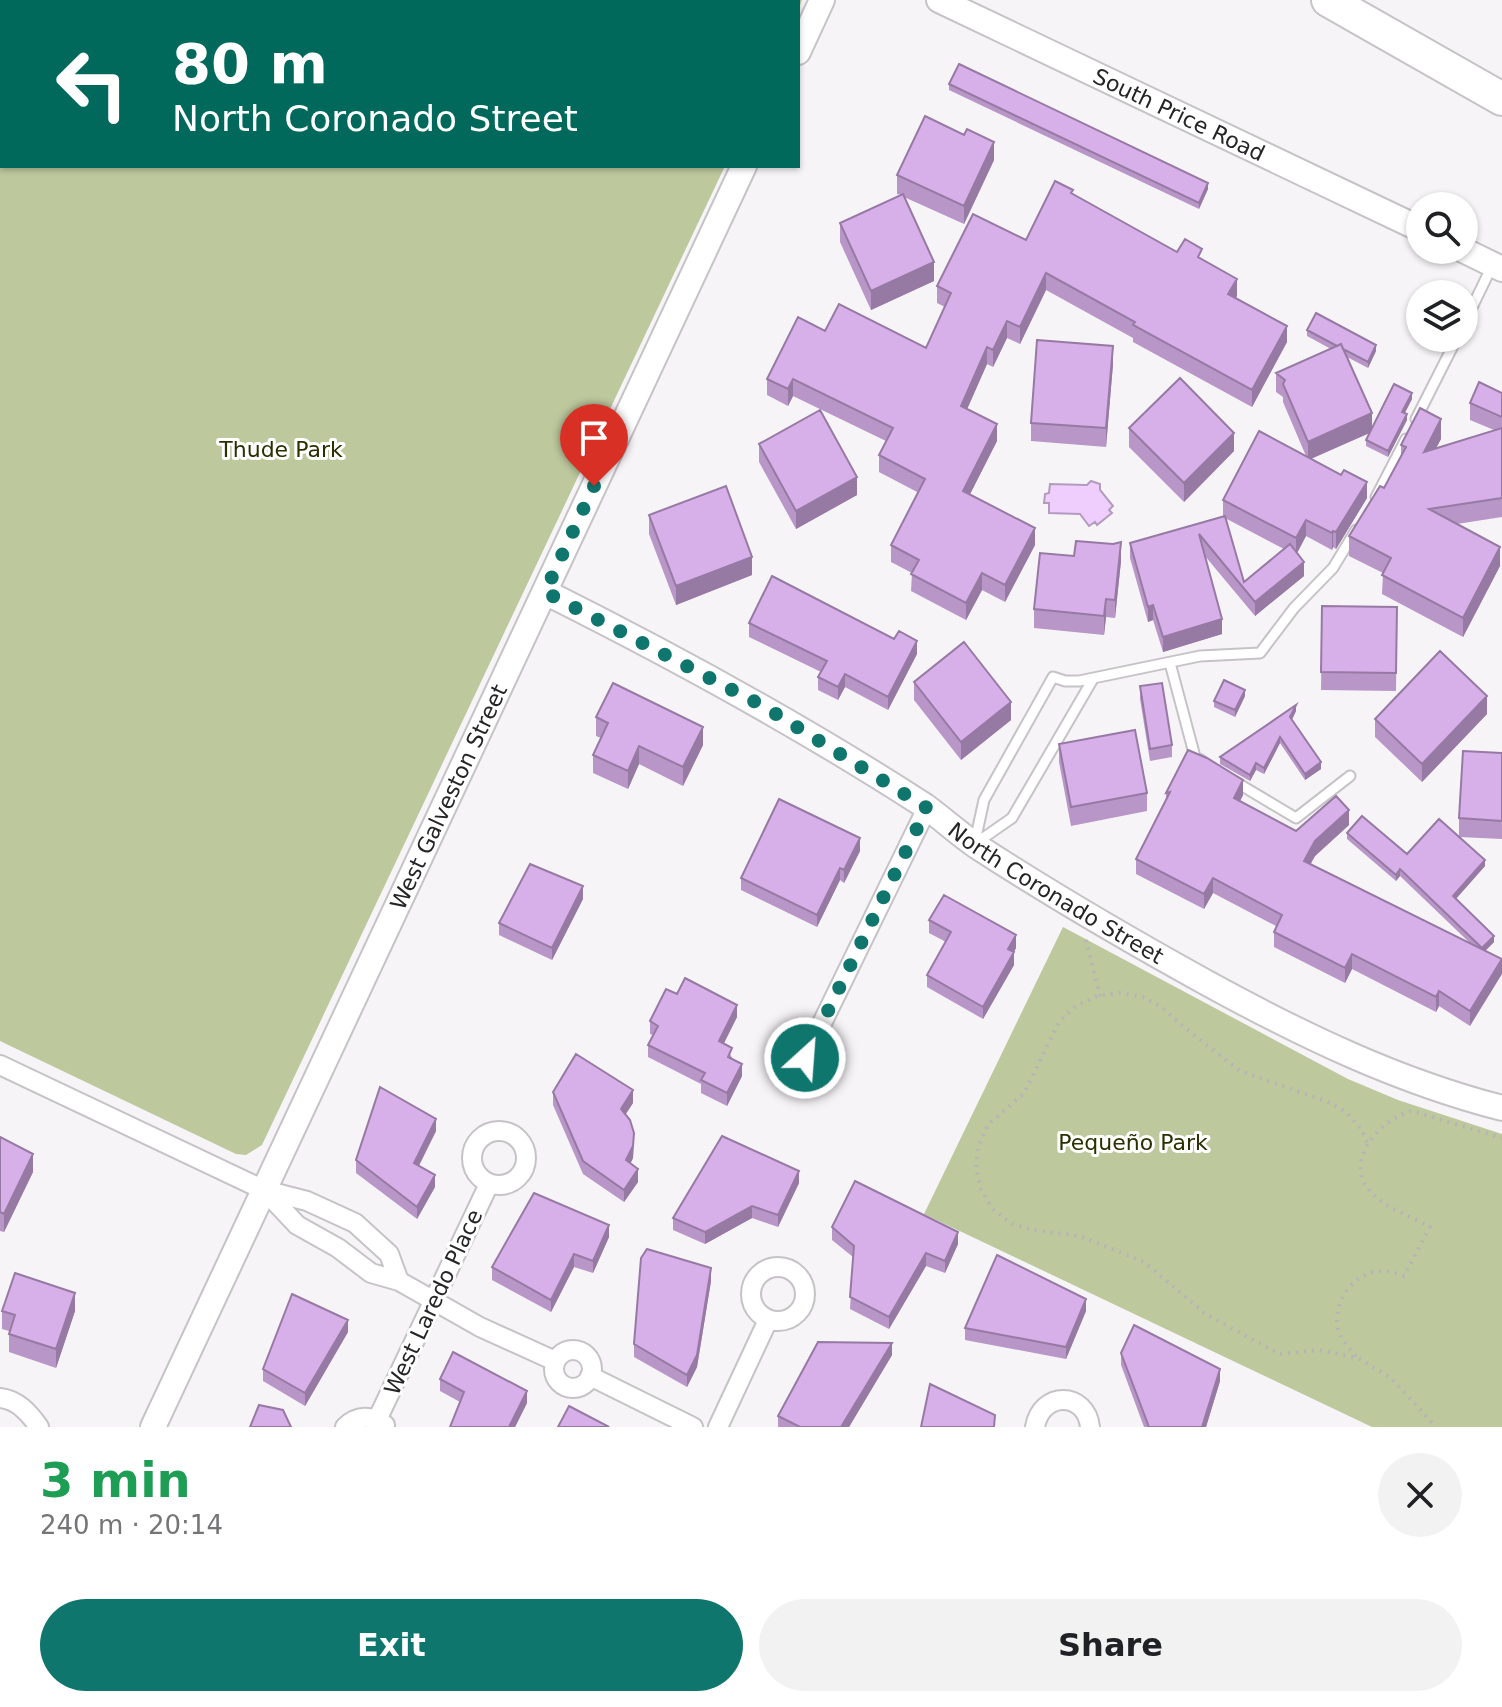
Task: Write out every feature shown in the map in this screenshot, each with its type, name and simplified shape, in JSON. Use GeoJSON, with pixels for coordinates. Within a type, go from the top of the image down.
{"type":"FeatureCollection","features":[{"type":"Feature","properties":{"kind":"highway"},"geometry":{"type":"LineString","coordinates":[[1328,0],[1502,99]]}},
{"type":"Feature","properties":{"kind":"highway"},"geometry":{"type":"LineString","coordinates":[[1339,0],[1502,78]]}},
{"type":"Feature","properties":{"kind":"street"},"geometry":{"type":"LineString","coordinates":[[800,48],[822,0]]}},
{"type":"Feature","properties":{"kind":"street","name":"South Price Road"},"geometry":{"type":"LineString","coordinates":[[939,0],[1406,222]]}},
{"type":"Feature","properties":{"kind":"street","name":"West Galveston Street"},"geometry":{"type":"LineString","coordinates":[[153,1427],[743,168]]}},
{"type":"Feature","properties":{"kind":"street"},"geometry":{"type":"LineString","coordinates":[[1478,257],[1498,266]]}},
{"type":"Feature","properties":{"kind":"street","name":"North Coronado Street"},"geometry":{"type":"LineString","coordinates":[[545,592],[763,706],[927,808],[974,844],[1079,911],[1251,1007],[1351,1056],[1412,1081],[1502,1108]]}},
{"type":"Feature","properties":{"kind":"street"},"geometry":{"type":"LineString","coordinates":[[805,1058],[927,808]]}},
{"type":"Feature","properties":{"kind":"street"},"geometry":{"type":"LineString","coordinates":[[0,1065],[264,1190],[307,1201],[355,1223],[389,1254],[399,1281]]}},
{"type":"Feature","properties":{"kind":"street","name":"West Laredo Place"},"geometry":{"type":"LineString","coordinates":[[345,1427],[359,1418],[382,1423],[432,1301],[489,1184]]}},
{"type":"Feature","properties":{"kind":"street"},"geometry":{"type":"LineString","coordinates":[[264,1190],[297,1225],[338,1248],[371,1273],[399,1281],[480,1327],[555,1361]]}},
{"type":"Feature","properties":{"kind":"street"},"geometry":{"type":"LineString","coordinates":[[338,1248],[355,1223]]}},
{"type":"Feature","properties":{"kind":"street"},"geometry":{"type":"LineString","coordinates":[[718,1427],[768,1320]]}},
{"type":"Feature","properties":{"kind":"street"},"geometry":{"type":"LineString","coordinates":[[578,1350],[588,1357],[592,1370],[590,1376],[583,1385],[565,1386],[556,1378],[555,1361],[565,1351],[578,1350]]}},
{"type":"Feature","properties":{"kind":"street"},"geometry":{"type":"LineString","coordinates":[[590,1376],[693,1427]]}},
{"type":"Feature","properties":{"kind":"street"},"geometry":{"type":"LineString","coordinates":[[0,1398],[27,1411],[31,1425]]}},
{"type":"Feature","properties":{"kind":"street"},"geometry":{"type":"LineString","coordinates":[[1035,1427],[1048,1404],[1065,1400],[1081,1407],[1087,1414],[1090,1427]]}},
{"type":"Feature","properties":{"kind":"lane"},"geometry":{"type":"LineString","coordinates":[[1478,300],[1498,266]]}},
{"type":"Feature","properties":{"kind":"lane"},"geometry":{"type":"LineString","coordinates":[[1374,501],[1450,352]]}},
{"type":"Feature","properties":{"kind":"lane"},"geometry":{"type":"LineString","coordinates":[[974,844],[984,800],[1053,677],[1065,681],[1093,679],[1200,656],[1260,653],[1294,608],[1333,568],[1366,514]]}},
{"type":"Feature","properties":{"kind":"lane"},"geometry":{"type":"LineString","coordinates":[[1170,663],[1195,757],[1207,764]]}},
{"type":"Feature","properties":{"kind":"lane"},"geometry":{"type":"LineString","coordinates":[[974,844],[1012,818],[1093,679]]}},
{"type":"Feature","properties":{"kind":"lane"},"geometry":{"type":"LineString","coordinates":[[1220,772],[1296,818],[1350,776]]}},
{"type":"Feature","properties":{"kind":"path"},"geometry":{"type":"LineString","coordinates":[[1079,911],[1100,996]]}},
{"type":"Feature","properties":{"kind":"path"},"geometry":{"type":"LineString","coordinates":[[1358,1358],[1319,1350],[1280,1354],[1207,1315],[1144,1262],[1080,1236],[1032,1230],[1010,1223],[993,1209],[981,1190],[976,1168],[978,1146],[988,1125],[1024,1093],[1059,1022],[1076,1006],[1100,996],[1120,993],[1153,1002],[1240,1071],[1331,1103],[1348,1114],[1362,1130],[1367,1142]]}},
{"type":"Feature","properties":{"kind":"path"},"geometry":{"type":"LineString","coordinates":[[1436,1427],[1391,1378],[1358,1358],[1342,1340],[1337,1326],[1338,1308],[1345,1291],[1361,1277],[1379,1271],[1404,1276],[1430,1227],[1380,1200],[1368,1190],[1362,1179],[1361,1159],[1367,1142],[1407,1111],[1502,1138]]}},
{"type":"Feature","properties":{"kind":"green space","name":"Thude Park"},"geometry":{"type":"Polygon","coordinates":[[[0,168],[724,168],[262,1145],[246,1155],[236,1154],[0,1041],[0,168]]]}},
{"type":"Feature","properties":{"kind":"green space","name":"Pequeño Park"},"geometry":{"type":"Polygon","coordinates":[[[1063,927],[1348,1079],[1398,1100],[1502,1134],[1502,1427],[1372,1427],[924,1214],[1063,927]]]}},
{"type":"Feature","properties":{"kind":"shaded area"},"geometry":{"type":"Polygon","coordinates":[[[1091,481],[1100,484],[1100,490],[1113,506],[1109,510],[1112,513],[1097,525],[1095,522],[1089,526],[1080,514],[1049,513],[1049,503],[1044,503],[1050,484],[1087,485],[1091,481]]]}},
{"type":"Feature","properties":{"kind":"building"},"geometry":{"type":"Polygon","coordinates":[[[959,64],[1208,183],[1199,203],[949,84],[959,64]]]}},
{"type":"Feature","properties":{"kind":"building"},"geometry":{"type":"Polygon","coordinates":[[[925,116],[964,135],[967,129],[994,142],[964,206],[897,175],[925,116]]]}},
{"type":"Feature","properties":{"kind":"building"},"geometry":{"type":"Polygon","coordinates":[[[1055,181],[1177,252],[1185,239],[1202,249],[1198,257],[1237,279],[1228,294],[1287,326],[1252,390],[1046,273],[1020,327],[1007,321],[993,350],[987,347],[961,406],[997,424],[963,491],[1035,528],[1005,585],[982,573],[966,603],[911,574],[919,560],[891,545],[925,479],[879,455],[893,428],[793,379],[788,389],[767,379],[798,317],[825,331],[839,304],[926,348],[951,293],[937,286],[973,214],[1026,240],[1055,181]]]}},
{"type":"Feature","properties":{"kind":"building"},"geometry":{"type":"Polygon","coordinates":[[[903,194],[934,262],[871,291],[840,223],[903,194]]]}},
{"type":"Feature","properties":{"kind":"building"},"geometry":{"type":"Polygon","coordinates":[[[1316,313],[1376,345],[1368,362],[1343,349],[1341,344],[1337,346],[1307,330],[1316,313]]]}},
{"type":"Feature","properties":{"kind":"building"},"geometry":{"type":"Polygon","coordinates":[[[1037,340],[1113,346],[1106,428],[1031,423],[1037,340]]]}},
{"type":"Feature","properties":{"kind":"building"},"geometry":{"type":"Polygon","coordinates":[[[1341,344],[1372,413],[1308,442],[1283,384],[1285,380],[1276,373],[1341,344]]]}},
{"type":"Feature","properties":{"kind":"building"},"geometry":{"type":"Polygon","coordinates":[[[1180,378],[1234,433],[1184,483],[1129,428],[1180,378]]]}},
{"type":"Feature","properties":{"kind":"building"},"geometry":{"type":"Polygon","coordinates":[[[1479,382],[1502,393],[1502,417],[1470,403],[1479,382]]]}},
{"type":"Feature","properties":{"kind":"building"},"geometry":{"type":"Polygon","coordinates":[[[1394,384],[1412,393],[1402,412],[1407,414],[1388,451],[1366,440],[1394,384]]]}},
{"type":"Feature","properties":{"kind":"building"},"geometry":{"type":"Polygon","coordinates":[[[1420,408],[1441,419],[1424,452],[1502,428],[1502,498],[1429,509],[1500,547],[1463,618],[1382,575],[1391,558],[1349,536],[1380,486],[1384,488],[1406,447],[1401,445],[1420,408]]]}},
{"type":"Feature","properties":{"kind":"building"},"geometry":{"type":"Polygon","coordinates":[[[820,410],[857,477],[796,511],[759,444],[820,410]]]}},
{"type":"Feature","properties":{"kind":"building"},"geometry":{"type":"Polygon","coordinates":[[[1259,431],[1341,475],[1344,470],[1367,482],[1336,532],[1332,533],[1306,520],[1296,538],[1223,500],[1259,431]]]}},
{"type":"Feature","properties":{"kind":"building"},"geometry":{"type":"Polygon","coordinates":[[[726,486],[752,557],[676,586],[649,515],[726,486]]]}},
{"type":"Feature","properties":{"kind":"building"},"geometry":{"type":"Polygon","coordinates":[[[1225,516],[1244,582],[1290,544],[1304,562],[1255,602],[1199,534],[1222,619],[1163,637],[1153,605],[1148,607],[1130,543],[1225,516]]]}},
{"type":"Feature","properties":{"kind":"building"},"geometry":{"type":"Polygon","coordinates":[[[1076,541],[1121,542],[1115,600],[1106,599],[1104,616],[1034,609],[1040,553],[1074,556],[1076,541]]]}},
{"type":"Feature","properties":{"kind":"building"},"geometry":{"type":"Polygon","coordinates":[[[772,576],[894,639],[899,631],[917,641],[888,697],[845,674],[838,687],[818,677],[827,661],[749,623],[772,576]]]}},
{"type":"Feature","properties":{"kind":"building"},"geometry":{"type":"Polygon","coordinates":[[[1322,606],[1397,607],[1396,673],[1321,672],[1322,606]]]}},
{"type":"Feature","properties":{"kind":"building"},"geometry":{"type":"Polygon","coordinates":[[[964,642],[1011,702],[961,742],[914,682],[964,642]]]}},
{"type":"Feature","properties":{"kind":"building"},"geometry":{"type":"Polygon","coordinates":[[[1440,651],[1487,696],[1422,764],[1375,719],[1440,651]]]}},
{"type":"Feature","properties":{"kind":"building"},"geometry":{"type":"Polygon","coordinates":[[[1224,680],[1245,690],[1235,710],[1214,701],[1224,680]]]}},
{"type":"Feature","properties":{"kind":"building"},"geometry":{"type":"Polygon","coordinates":[[[613,683],[703,727],[683,767],[639,746],[628,771],[593,755],[608,723],[596,717],[613,683]]]}},
{"type":"Feature","properties":{"kind":"building"},"geometry":{"type":"Polygon","coordinates":[[[1162,683],[1172,745],[1150,749],[1140,686],[1162,683]]]}},
{"type":"Feature","properties":{"kind":"building"},"geometry":{"type":"Polygon","coordinates":[[[1296,705],[1290,717],[1321,762],[1305,774],[1280,737],[1264,768],[1256,763],[1250,775],[1220,757],[1296,705]]]}},
{"type":"Feature","properties":{"kind":"building"},"geometry":{"type":"Polygon","coordinates":[[[1135,730],[1147,793],[1071,807],[1059,744],[1135,730]]]}},
{"type":"Feature","properties":{"kind":"building"},"geometry":{"type":"Polygon","coordinates":[[[1188,750],[1243,780],[1234,798],[1296,831],[1336,796],[1349,810],[1315,841],[1304,861],[1502,959],[1470,1011],[1439,991],[1436,997],[1352,954],[1345,968],[1274,932],[1282,915],[1213,878],[1204,894],[1136,859],[1188,750]]]}},
{"type":"Feature","properties":{"kind":"building"},"geometry":{"type":"Polygon","coordinates":[[[1463,751],[1502,753],[1502,821],[1459,818],[1463,751]]]}},
{"type":"Feature","properties":{"kind":"building"},"geometry":{"type":"Polygon","coordinates":[[[779,799],[860,838],[844,870],[840,868],[817,915],[741,878],[779,799]]]}},
{"type":"Feature","properties":{"kind":"building"},"geometry":{"type":"Polygon","coordinates":[[[1362,816],[1407,854],[1439,819],[1485,860],[1453,896],[1494,936],[1482,948],[1400,869],[1396,875],[1347,833],[1362,816]]]}},
{"type":"Feature","properties":{"kind":"building"},"geometry":{"type":"Polygon","coordinates":[[[530,864],[583,886],[552,948],[499,923],[530,864]]]}},
{"type":"Feature","properties":{"kind":"building"},"geometry":{"type":"Polygon","coordinates":[[[944,895],[1016,935],[1008,949],[1014,952],[983,1007],[927,975],[951,932],[929,920],[944,895]]]}},
{"type":"Feature","properties":{"kind":"building"},"geometry":{"type":"Polygon","coordinates":[[[685,978],[737,1005],[719,1041],[732,1048],[728,1057],[742,1064],[727,1093],[701,1080],[705,1073],[648,1045],[658,1026],[650,1021],[666,989],[677,994],[685,978]]]}},
{"type":"Feature","properties":{"kind":"building"},"geometry":{"type":"Polygon","coordinates":[[[576,1054],[633,1090],[621,1109],[630,1120],[634,1133],[633,1146],[626,1160],[638,1169],[624,1190],[583,1161],[553,1092],[576,1054]]]}},
{"type":"Feature","properties":{"kind":"building"},"geometry":{"type":"Polygon","coordinates":[[[380,1087],[436,1119],[414,1163],[435,1175],[417,1207],[356,1160],[380,1087]]]}},
{"type":"Feature","properties":{"kind":"building"},"geometry":{"type":"Polygon","coordinates":[[[722,1136],[799,1171],[778,1215],[752,1206],[705,1232],[673,1218],[722,1136]]]}},
{"type":"Feature","properties":{"kind":"building"},"geometry":{"type":"Polygon","coordinates":[[[0,1137],[33,1154],[4,1214],[0,1212],[0,1137]]]}},
{"type":"Feature","properties":{"kind":"building"},"geometry":{"type":"Polygon","coordinates":[[[855,1181],[958,1232],[945,1261],[926,1253],[889,1317],[850,1297],[854,1246],[832,1227],[855,1181]]]}},
{"type":"Feature","properties":{"kind":"building"},"geometry":{"type":"Polygon","coordinates":[[[534,1193],[609,1225],[593,1261],[574,1254],[551,1300],[492,1267],[534,1193]]]}},
{"type":"Feature","properties":{"kind":"building"},"geometry":{"type":"Polygon","coordinates":[[[647,1249],[711,1268],[697,1355],[687,1375],[634,1344],[641,1258],[647,1249]]]}},
{"type":"Feature","properties":{"kind":"building"},"geometry":{"type":"Polygon","coordinates":[[[997,1255],[1086,1299],[1066,1347],[965,1328],[997,1255]]]}},
{"type":"Feature","properties":{"kind":"building"},"geometry":{"type":"Polygon","coordinates":[[[15,1273],[75,1293],[56,1349],[9,1334],[15,1315],[2,1311],[15,1273]]]}},
{"type":"Feature","properties":{"kind":"building"},"geometry":{"type":"Polygon","coordinates":[[[292,1294],[348,1320],[305,1393],[263,1369],[292,1294]]]}},
{"type":"Feature","properties":{"kind":"building"},"geometry":{"type":"Polygon","coordinates":[[[1134,1325],[1220,1369],[1202,1427],[1149,1427],[1121,1353],[1134,1325]]]}},
{"type":"Feature","properties":{"kind":"building"},"geometry":{"type":"Polygon","coordinates":[[[818,1342],[892,1343],[841,1427],[800,1427],[778,1416],[818,1342]]]}},
{"type":"Feature","properties":{"kind":"building"},"geometry":{"type":"Polygon","coordinates":[[[453,1352],[527,1391],[509,1427],[450,1427],[464,1392],[440,1379],[453,1352]]]}},
{"type":"Feature","properties":{"kind":"building"},"geometry":{"type":"Polygon","coordinates":[[[930,1384],[995,1415],[994,1427],[921,1427],[930,1384]]]}},
{"type":"Feature","properties":{"kind":"building"},"geometry":{"type":"Polygon","coordinates":[[[259,1405],[283,1410],[291,1427],[250,1427],[259,1405]]]}},
{"type":"Feature","properties":{"kind":"building"},"geometry":{"type":"Polygon","coordinates":[[[569,1406],[609,1427],[558,1427],[569,1406]]]}},
{"type":"Feature","properties":{"kind":"route"},"geometry":{"type":"LineString","coordinates":[[594,486],[545,592],[763,706],[927,808],[805,1058]]}}]}
